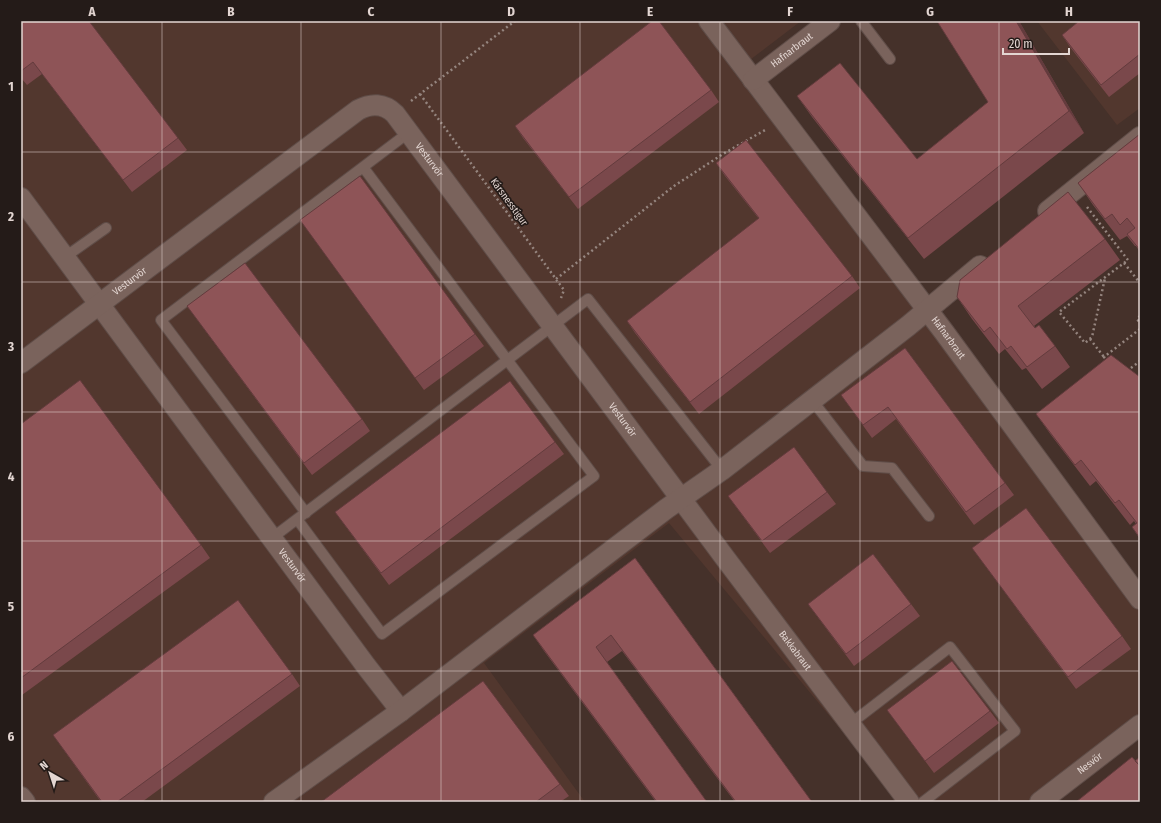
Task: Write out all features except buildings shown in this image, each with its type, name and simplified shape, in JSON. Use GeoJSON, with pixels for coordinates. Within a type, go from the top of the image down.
{"type":"FeatureCollection","features":[{"type":"Feature","properties":{"kind":"street","name":"Hafnarbraut"},"geometry":{"type":"LineString","coordinates":[[709,21],[927,310],[1140,599]]}},
{"type":"Feature","properties":{"kind":"street","name":"Hafnarbraut"},"geometry":{"type":"LineString","coordinates":[[753,80],[830,21]]}},
{"type":"Feature","properties":{"kind":"street","name":"Vesturvör"},"geometry":{"type":"LineString","coordinates":[[21,363],[358,110],[374,104],[383,106],[394,114],[681,498]]}},
{"type":"Feature","properties":{"kind":"street"},"geometry":{"type":"LineString","coordinates":[[1036,221],[1140,137]]}},
{"type":"Feature","properties":{"kind":"street","name":"Vesturvör"},"geometry":{"type":"LineString","coordinates":[[21,198],[366,666],[402,711]]}},
{"type":"Feature","properties":{"kind":"street"},"geometry":{"type":"LineString","coordinates":[[274,802],[402,711],[681,498],[722,470],[908,326],[993,256]]}},
{"type":"Feature","properties":{"kind":"street","name":"Bakkabraut"},"geometry":{"type":"LineString","coordinates":[[681,498],[909,802]]}},
{"type":"Feature","properties":{"kind":"street","name":"Nesvör"},"geometry":{"type":"LineString","coordinates":[[1040,802],[1140,725]]}},
{"type":"Feature","properties":{"kind":"street"},"geometry":{"type":"LineString","coordinates":[[21,797],[25,802]]}},
{"type":"Feature","properties":{"kind":"lane"},"geometry":{"type":"LineString","coordinates":[[861,21],[890,59]]}},
{"type":"Feature","properties":{"kind":"lane"},"geometry":{"type":"LineString","coordinates":[[306,513],[161,320],[408,133]]}},
{"type":"Feature","properties":{"kind":"lane"},"geometry":{"type":"LineString","coordinates":[[297,519],[382,634],[594,476],[363,167]]}},
{"type":"Feature","properties":{"kind":"lane"},"geometry":{"type":"LineString","coordinates":[[65,257],[106,228]]}},
{"type":"Feature","properties":{"kind":"lane"},"geometry":{"type":"LineString","coordinates":[[272,538],[588,299],[722,470]]}},
{"type":"Feature","properties":{"kind":"lane"},"geometry":{"type":"LineString","coordinates":[[812,400],[863,466],[892,468],[929,516]]}},
{"type":"Feature","properties":{"kind":"lane"},"geometry":{"type":"LineString","coordinates":[[850,724],[950,647],[1015,731],[923,802]]}},
{"type":"Feature","properties":{"kind":"path"},"geometry":{"type":"LineString","coordinates":[[394,114],[515,21]]}},
{"type":"Feature","properties":{"kind":"path","name":"Kársnesstígur"},"geometry":{"type":"LineString","coordinates":[[420,94],[564,290],[553,326]]}},
{"type":"Feature","properties":{"kind":"path"},"geometry":{"type":"LineString","coordinates":[[556,279],[674,186],[723,154],[766,130]]}},
{"type":"Feature","properties":{"kind":"path"},"geometry":{"type":"LineString","coordinates":[[1087,207],[1128,260],[1060,312],[1085,343],[1092,337],[1105,278]]}},
{"type":"Feature","properties":{"kind":"path"},"geometry":{"type":"LineString","coordinates":[[1124,263],[1140,283]]}},
{"type":"Feature","properties":{"kind":"path"},"geometry":{"type":"LineString","coordinates":[[1140,316],[1137,319],[1140,323]]}},
{"type":"Feature","properties":{"kind":"path"},"geometry":{"type":"LineString","coordinates":[[1104,357],[1140,329]]}},
{"type":"Feature","properties":{"kind":"path"},"geometry":{"type":"LineString","coordinates":[[1090,339],[1111,366]]}},
{"type":"Feature","properties":{"kind":"path"},"geometry":{"type":"LineString","coordinates":[[1124,373],[1140,361]]}},
{"type":"Feature","properties":{"kind":"shaded area"},"geometry":{"type":"Polygon","coordinates":[[[21,21],[801,21],[734,72],[1140,602],[1140,725],[1041,802],[901,802],[669,523],[484,663],[585,802],[21,802],[21,21]]]}},
{"type":"Feature","properties":{"kind":"shaded area"},"geometry":{"type":"Polygon","coordinates":[[[1037,21],[1140,21],[1140,108],[1117,125],[1037,21]]]}}]}
